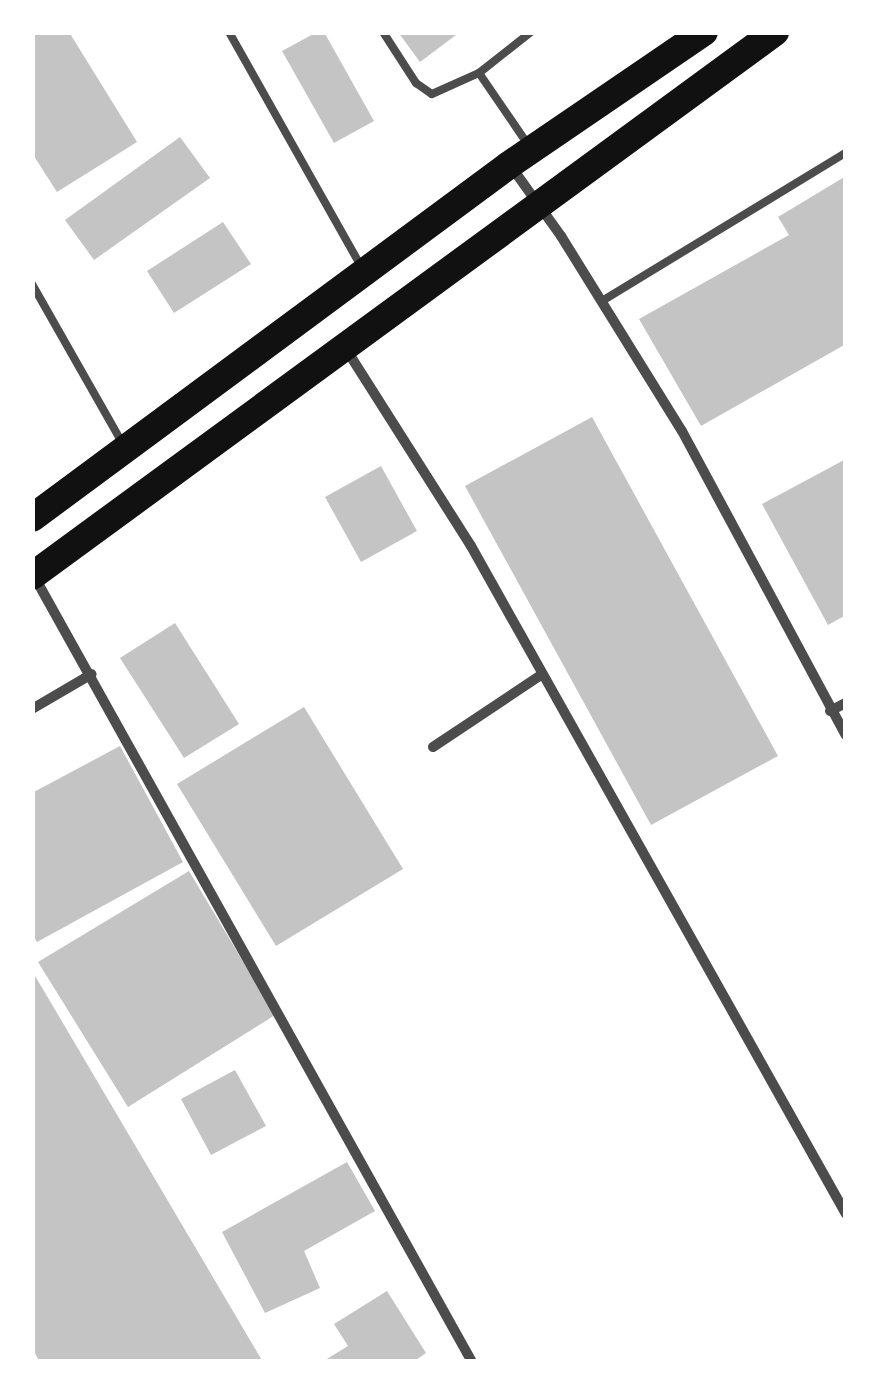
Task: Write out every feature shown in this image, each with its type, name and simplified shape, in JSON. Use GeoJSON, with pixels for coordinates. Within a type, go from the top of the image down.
{"type":"FeatureCollection","features":[{"type":"Feature","properties":{"kind":"highway"},"geometry":{"type":"LineString","coordinates":[[32,518],[124,446],[520,157],[704,32]]}},
{"type":"Feature","properties":{"kind":"highway"},"geometry":{"type":"LineString","coordinates":[[33,576],[775,32]]}},
{"type":"Feature","properties":{"kind":"street"},"geometry":{"type":"LineString","coordinates":[[520,157],[538,204],[682,432],[846,735]]}},
{"type":"Feature","properties":{"kind":"street"},"geometry":{"type":"LineString","coordinates":[[344,346],[471,546],[846,1214]]}},
{"type":"Feature","properties":{"kind":"street"},"geometry":{"type":"LineString","coordinates":[[33,576],[92,674],[472,1362]]}},
{"type":"Feature","properties":{"kind":"street"},"geometry":{"type":"LineString","coordinates":[[32,709],[92,674]]}},
{"type":"Feature","properties":{"kind":"street"},"geometry":{"type":"LineString","coordinates":[[433,747],[541,675]]}},
{"type":"Feature","properties":{"kind":"street"},"geometry":{"type":"LineString","coordinates":[[830,711],[846,703]]}},
{"type":"Feature","properties":{"kind":"lane"},"geometry":{"type":"LineString","coordinates":[[229,32],[364,271]]}},
{"type":"Feature","properties":{"kind":"lane"},"geometry":{"type":"LineString","coordinates":[[383,32],[427,92],[439,92],[479,72],[531,32]]}},
{"type":"Feature","properties":{"kind":"lane"},"geometry":{"type":"LineString","coordinates":[[479,72],[520,157]]}},
{"type":"Feature","properties":{"kind":"lane"},"geometry":{"type":"LineString","coordinates":[[602,301],[845,153]]}},
{"type":"Feature","properties":{"kind":"lane"},"geometry":{"type":"LineString","coordinates":[[32,284],[124,446]]}},
{"type":"Feature","properties":{"kind":"building"},"geometry":{"type":"Polygon","coordinates":[[[32,32],[69,32],[137,142],[57,192],[32,153],[32,32]]]}},
{"type":"Feature","properties":{"kind":"building"},"geometry":{"type":"Polygon","coordinates":[[[324,32],[374,121],[334,143],[282,51],[324,32]]]}},
{"type":"Feature","properties":{"kind":"building"},"geometry":{"type":"Polygon","coordinates":[[[398,32],[460,32],[420,62],[398,32]]]}},
{"type":"Feature","properties":{"kind":"building"},"geometry":{"type":"Polygon","coordinates":[[[180,137],[210,178],[94,260],[65,220],[180,137]]]}},
{"type":"Feature","properties":{"kind":"building"},"geometry":{"type":"Polygon","coordinates":[[[846,176],[846,344],[701,426],[639,319],[789,235],[778,217],[846,176]]]}},
{"type":"Feature","properties":{"kind":"building"},"geometry":{"type":"Polygon","coordinates":[[[223,222],[251,264],[174,313],[147,271],[223,222]]]}},
{"type":"Feature","properties":{"kind":"building"},"geometry":{"type":"Polygon","coordinates":[[[592,417],[778,756],[651,825],[465,486],[592,417]]]}},
{"type":"Feature","properties":{"kind":"building"},"geometry":{"type":"Polygon","coordinates":[[[846,459],[846,615],[828,625],[762,504],[846,459]]]}},
{"type":"Feature","properties":{"kind":"building"},"geometry":{"type":"Polygon","coordinates":[[[381,466],[417,531],[361,562],[325,497],[381,466]]]}},
{"type":"Feature","properties":{"kind":"building"},"geometry":{"type":"Polygon","coordinates":[[[175,623],[239,724],[184,758],[120,658],[175,623]]]}},
{"type":"Feature","properties":{"kind":"building"},"geometry":{"type":"Polygon","coordinates":[[[304,707],[403,869],[276,946],[177,784],[304,707]]]}},
{"type":"Feature","properties":{"kind":"building"},"geometry":{"type":"Polygon","coordinates":[[[120,746],[183,862],[37,942],[32,934],[32,793],[120,746]]]}},
{"type":"Feature","properties":{"kind":"building"},"geometry":{"type":"Polygon","coordinates":[[[189,871],[275,1015],[128,1107],[38,962],[189,871]]]}},
{"type":"Feature","properties":{"kind":"building"},"geometry":{"type":"Polygon","coordinates":[[[32,971],[263,1362],[40,1362],[32,1348],[32,971]]]}},
{"type":"Feature","properties":{"kind":"building"},"geometry":{"type":"Polygon","coordinates":[[[235,1070],[266,1126],[211,1155],[181,1099],[235,1070]]]}},
{"type":"Feature","properties":{"kind":"building"},"geometry":{"type":"Polygon","coordinates":[[[347,1162],[375,1211],[304,1251],[320,1288],[265,1313],[222,1232],[347,1162]]]}},
{"type":"Feature","properties":{"kind":"building"},"geometry":{"type":"Polygon","coordinates":[[[387,1291],[426,1353],[413,1362],[322,1362],[348,1346],[334,1324],[387,1291]]]}}]}
